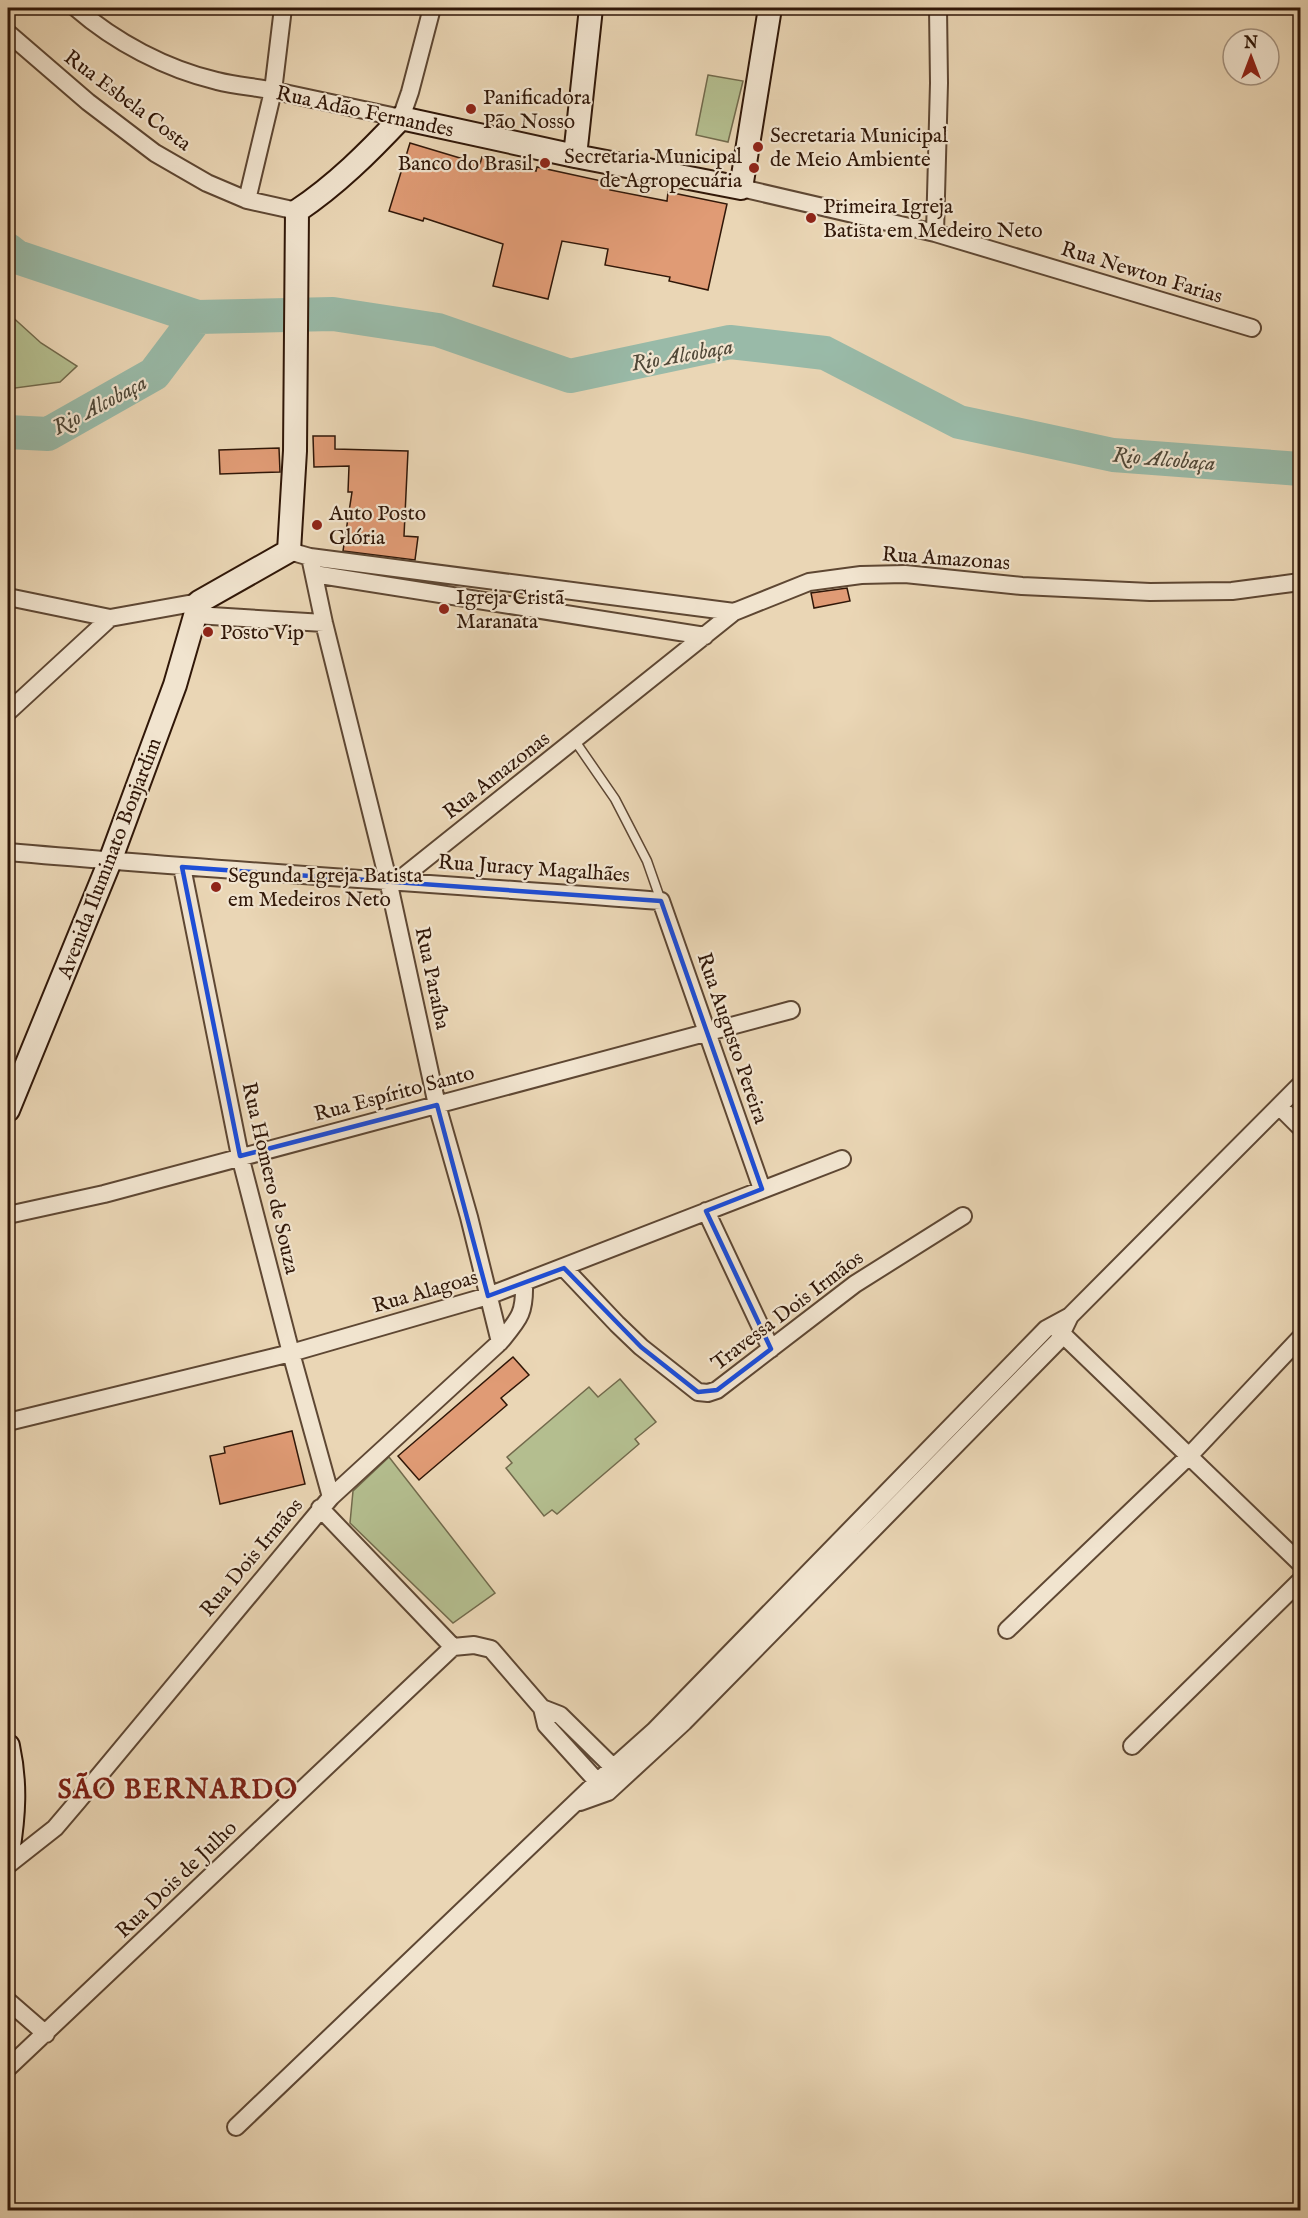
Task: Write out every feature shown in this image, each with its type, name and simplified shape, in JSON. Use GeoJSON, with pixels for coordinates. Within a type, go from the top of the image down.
{"type":"FeatureCollection","features":[{"type":"Feature","properties":{"kind":"street","name":"Rua Adão Fernandes"},"geometry":{"type":"LineString","coordinates":[[76,8],[89,19],[158,61],[187,73],[219,82],[273,91],[575,156],[741,188]]}},
{"type":"Feature","properties":{"kind":"street"},"geometry":{"type":"LineString","coordinates":[[247,200],[273,91],[283,8]]}},
{"type":"Feature","properties":{"kind":"street"},"geometry":{"type":"LineString","coordinates":[[300,554],[295,451],[297,211],[325,192],[370,151],[401,118],[432,8]]}},
{"type":"Feature","properties":{"kind":"street"},"geometry":{"type":"LineString","coordinates":[[575,156],[591,8]]}},
{"type":"Feature","properties":{"kind":"street"},"geometry":{"type":"LineString","coordinates":[[741,188],[770,8]]}},
{"type":"Feature","properties":{"kind":"street"},"geometry":{"type":"LineString","coordinates":[[935,233],[939,83],[938,8]]}},
{"type":"Feature","properties":{"kind":"street","name":"Rua Esbela Costa"},"geometry":{"type":"LineString","coordinates":[[8,33],[88,102],[155,153],[207,183],[247,200],[297,211]]}},
{"type":"Feature","properties":{"kind":"street","name":"Rua Newton Farias"},"geometry":{"type":"LineString","coordinates":[[741,188],[935,233],[1252,328]]}},
{"type":"Feature","properties":{"kind":"street"},"geometry":{"type":"LineString","coordinates":[[197,609],[300,554],[734,612]]}},
{"type":"Feature","properties":{"kind":"street","name":"Rua Paraíba"},"geometry":{"type":"LineString","coordinates":[[300,554],[314,574],[324,623],[394,880],[437,1105],[469,1218],[500,1342]]}},
{"type":"Feature","properties":{"kind":"street"},"geometry":{"type":"LineString","coordinates":[[314,574],[705,636]]}},
{"type":"Feature","properties":{"kind":"street","name":"Rua Amazonas"},"geometry":{"type":"LineString","coordinates":[[394,880],[575,741],[734,612],[809,582],[861,575],[905,574],[1022,586],[1150,592],[1232,591],[1300,582]]}},
{"type":"Feature","properties":{"kind":"street"},"geometry":{"type":"LineString","coordinates":[[8,597],[110,618],[197,609],[324,623]]}},
{"type":"Feature","properties":{"kind":"street","name":"Avenida Iluminato Bonjardim"},"geometry":{"type":"LineString","coordinates":[[8,1110],[110,861],[175,685],[197,609]]}},
{"type":"Feature","properties":{"kind":"street"},"geometry":{"type":"LineString","coordinates":[[8,712],[110,618]]}},
{"type":"Feature","properties":{"kind":"street","name":"Rua Juracy Magalhães"},"geometry":{"type":"LineString","coordinates":[[8,852],[182,867],[394,880],[661,901]]}},
{"type":"Feature","properties":{"kind":"street","name":"Rua Homero de Souza"},"geometry":{"type":"LineString","coordinates":[[182,867],[240,1156],[291,1353],[325,1502],[453,1647]]}},
{"type":"Feature","properties":{"kind":"street","name":"Rua Augusto Pereira"},"geometry":{"type":"LineString","coordinates":[[661,901],[762,1189]]}},
{"type":"Feature","properties":{"kind":"street","name":"Rua Espírito Santo"},"geometry":{"type":"LineString","coordinates":[[8,1215],[104,1194],[791,1010]]}},
{"type":"Feature","properties":{"kind":"street"},"geometry":{"type":"LineString","coordinates":[[236,2127],[576,1804],[603,1787],[619,1773],[748,1646],[1070,1316],[1300,1085]]}},
{"type":"Feature","properties":{"kind":"street"},"geometry":{"type":"LineString","coordinates":[[1280,1107],[1300,1127]]}},
{"type":"Feature","properties":{"kind":"street","name":"Rua Alagoas"},"geometry":{"type":"LineString","coordinates":[[8,1422],[291,1353],[488,1296],[842,1159]]}},
{"type":"Feature","properties":{"kind":"street"},"geometry":{"type":"LineString","coordinates":[[706,1211],[771,1349]]}},
{"type":"Feature","properties":{"kind":"street","name":"Travessa Dois Irmãos"},"geometry":{"type":"LineString","coordinates":[[564,1268],[633,1339],[698,1392],[708,1393],[717,1390],[855,1284],[963,1216]]}},
{"type":"Feature","properties":{"kind":"street","name":"Rua Dois Irmãos"},"geometry":{"type":"LineString","coordinates":[[8,1865],[63,1819],[325,1502],[500,1342],[518,1320],[524,1306],[524,1283]]}},
{"type":"Feature","properties":{"kind":"street"},"geometry":{"type":"LineString","coordinates":[[1058,1330],[1300,1563]]}},
{"type":"Feature","properties":{"kind":"street"},"geometry":{"type":"LineString","coordinates":[[1007,1630],[1190,1455],[1300,1338]]}},
{"type":"Feature","properties":{"kind":"street"},"geometry":{"type":"LineString","coordinates":[[1132,1746],[1300,1581]]}},
{"type":"Feature","properties":{"kind":"street"},"geometry":{"type":"LineString","coordinates":[[453,1647],[474,1645],[490,1649],[542,1708],[560,1715],[619,1773]]}},
{"type":"Feature","properties":{"kind":"street","name":"Rua Dois de Julho"},"geometry":{"type":"LineString","coordinates":[[8,2068],[453,1647]]}},
{"type":"Feature","properties":{"kind":"street"},"geometry":{"type":"LineString","coordinates":[[542,1708],[546,1725],[603,1787]]}},
{"type":"Feature","properties":{"kind":"street"},"geometry":{"type":"LineString","coordinates":[[8,1746],[12,1767],[14,1815],[8,1852]]}},
{"type":"Feature","properties":{"kind":"street"},"geometry":{"type":"LineString","coordinates":[[8,2001],[46,2034]]}},
{"type":"Feature","properties":{"kind":"lane"},"geometry":{"type":"LineString","coordinates":[[575,741],[615,799],[647,861],[661,901]]}},
{"type":"Feature","properties":{"kind":"highlighted area"},"geometry":{"type":"Polygon","coordinates":[[[182,867],[661,901],[762,1189],[706,1211],[771,1349],[717,1390],[698,1392],[641,1347],[564,1268],[488,1296],[437,1105],[240,1156],[182,867]]]}},
{"type":"Feature","properties":{"kind":"green space"},"geometry":{"type":"Polygon","coordinates":[[[708,75],[743,81],[728,142],[696,135],[708,75]]]}},
{"type":"Feature","properties":{"kind":"green space"},"geometry":{"type":"Polygon","coordinates":[[[8,313],[41,343],[77,366],[60,382],[8,389],[8,313]]]}},
{"type":"Feature","properties":{"kind":"green space"},"geometry":{"type":"Polygon","coordinates":[[[620,1379],[656,1422],[635,1439],[639,1444],[557,1514],[552,1510],[544,1516],[506,1468],[512,1463],[507,1457],[589,1387],[598,1397],[620,1379]]]}},
{"type":"Feature","properties":{"kind":"green space"},"geometry":{"type":"Polygon","coordinates":[[[389,1457],[495,1593],[453,1623],[350,1523],[353,1491],[389,1457]]]}},
{"type":"Feature","properties":{"kind":"building"},"geometry":{"type":"Polygon","coordinates":[[[410,143],[480,164],[482,157],[536,171],[537,167],[611,183],[610,190],[667,201],[668,192],[727,204],[708,290],[669,281],[670,277],[605,265],[608,249],[562,241],[548,299],[493,286],[503,244],[424,218],[423,221],[389,211],[410,143]]]}},
{"type":"Feature","properties":{"kind":"building"},"geometry":{"type":"Polygon","coordinates":[[[313,436],[335,436],[335,449],[408,451],[404,536],[418,537],[415,560],[343,551],[352,492],[348,492],[349,466],[314,467],[313,436]]]}},
{"type":"Feature","properties":{"kind":"building"},"geometry":{"type":"Polygon","coordinates":[[[279,448],[280,472],[220,474],[219,450],[279,448]]]}},
{"type":"Feature","properties":{"kind":"building"},"geometry":{"type":"Polygon","coordinates":[[[847,588],[850,601],[814,608],[811,593],[847,588]]]}},
{"type":"Feature","properties":{"kind":"building"},"geometry":{"type":"Polygon","coordinates":[[[513,1357],[529,1375],[501,1398],[507,1405],[419,1480],[398,1456],[513,1357]]]}},
{"type":"Feature","properties":{"kind":"building"},"geometry":{"type":"Polygon","coordinates":[[[292,1431],[305,1484],[220,1504],[210,1456],[225,1453],[224,1447],[292,1431]]]}},
{"type":"Feature","properties":{"kind":"waterway","name":"Rio Alcobaça"},"geometry":{"type":"LineString","coordinates":[[8,250],[17,257],[197,317]]}},
{"type":"Feature","properties":{"kind":"waterway","name":"Rio Alcobaça"},"geometry":{"type":"LineString","coordinates":[[8,432],[48,434],[154,374],[197,317],[333,314],[438,330],[570,376],[730,342],[825,353],[959,422],[1113,455],[1300,469]]}},
{"type":"Feature","properties":{"kind":"place","name":"Panificadora Pão Nosso"},"geometry":{"type":"Point","coordinates":[471,109]}},
{"type":"Feature","properties":{"kind":"place","name":"Secretaria Municipal de Meio Ambiente"},"geometry":{"type":"Point","coordinates":[758,147]}},
{"type":"Feature","properties":{"kind":"place","name":"Banco do Brasil"},"geometry":{"type":"Point","coordinates":[545,163]}},
{"type":"Feature","properties":{"kind":"place","name":"Secretaria Municipal de Agropecuária"},"geometry":{"type":"Point","coordinates":[754,168]}},
{"type":"Feature","properties":{"kind":"place","name":"Primeira Igreja Batista em Medeiro Neto"},"geometry":{"type":"Point","coordinates":[811,218]}},
{"type":"Feature","properties":{"kind":"place","name":"Auto Posto Glória"},"geometry":{"type":"Point","coordinates":[317,525]}},
{"type":"Feature","properties":{"kind":"place","name":"Igreja Cristã Maranata"},"geometry":{"type":"Point","coordinates":[444,609]}},
{"type":"Feature","properties":{"kind":"place","name":"Posto Vip"},"geometry":{"type":"Point","coordinates":[208,632]}},
{"type":"Feature","properties":{"kind":"place","name":"Segunda Igreja Batista em Medeiros Neto"},"geometry":{"type":"Point","coordinates":[216,887]}},
{"type":"Feature","properties":{"kind":"district","name":"SÃO BERNARDO"},"geometry":{"type":"Point","coordinates":[178,1789]}}]}
